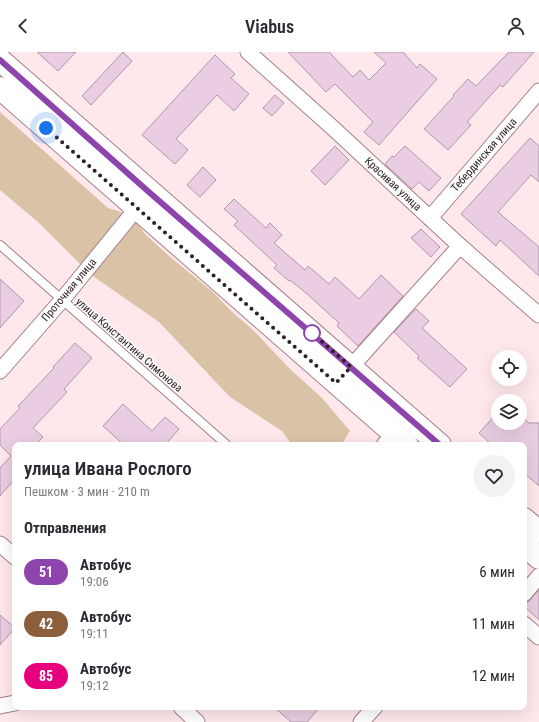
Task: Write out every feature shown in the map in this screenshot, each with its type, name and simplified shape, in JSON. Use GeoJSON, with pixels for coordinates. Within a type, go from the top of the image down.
{"type":"FeatureCollection","features":[{"type":"Feature","properties":{"kind":"main road"},"geometry":{"type":"LineString","coordinates":[[0,60],[150,193],[344,375],[401,432],[431,442]]}},
{"type":"Feature","properties":{"kind":"main road"},"geometry":{"type":"LineString","coordinates":[[0,88],[137,208],[344,375]]}},
{"type":"Feature","properties":{"kind":"main road"},"geometry":{"type":"LineString","coordinates":[[527,522],[539,532]]}},
{"type":"Feature","properties":{"kind":"main road"},"geometry":{"type":"LineString","coordinates":[[527,548],[539,558]]}},
{"type":"Feature","properties":{"kind":"street","name":"Красивая улица"},"geometry":{"type":"LineString","coordinates":[[248,52],[334,129],[460,246],[536,307]]}},
{"type":"Feature","properties":{"kind":"street","name":"Тебердинская улица"},"geometry":{"type":"LineString","coordinates":[[430,218],[539,91]]}},
{"type":"Feature","properties":{"kind":"street","name":"Проточная улица"},"geometry":{"type":"LineString","coordinates":[[0,371],[62,300],[137,208]]}},
{"type":"Feature","properties":{"kind":"street"},"geometry":{"type":"LineString","coordinates":[[344,375],[460,246]]}},
{"type":"Feature","properties":{"kind":"street"},"geometry":{"type":"LineString","coordinates":[[0,544],[12,555]]}},
{"type":"Feature","properties":{"kind":"street"},"geometry":{"type":"LineString","coordinates":[[527,590],[539,576]]}},
{"type":"Feature","properties":{"kind":"street"},"geometry":{"type":"LineString","coordinates":[[527,627],[539,637]]}},
{"type":"Feature","properties":{"kind":"street"},"geometry":{"type":"LineString","coordinates":[[0,706],[12,704]]}},
{"type":"Feature","properties":{"kind":"street"},"geometry":{"type":"LineString","coordinates":[[184,710],[197,722]]}},
{"type":"Feature","properties":{"kind":"street"},"geometry":{"type":"LineString","coordinates":[[361,722],[372,710]]}},
{"type":"Feature","properties":{"kind":"lane","name":"улица Константина Симонова"},"geometry":{"type":"LineString","coordinates":[[0,245],[224,442]]}},
{"type":"Feature","properties":{"kind":"shaded area"},"geometry":{"type":"Polygon","coordinates":[[[0,112],[108,208],[131,215],[145,234],[214,293],[230,310],[252,329],[290,369],[322,398],[350,431],[343,442],[290,442],[282,431],[230,397],[159,322],[90,274],[39,223],[0,190],[0,112]]]}},
{"type":"Feature","properties":{"kind":"building"},"geometry":{"type":"Polygon","coordinates":[[[37,52],[76,52],[58,71],[37,52]]]}},
{"type":"Feature","properties":{"kind":"building"},"geometry":{"type":"Polygon","coordinates":[[[123,52],[132,61],[91,105],[82,96],[123,52]]]}},
{"type":"Feature","properties":{"kind":"building"},"geometry":{"type":"Polygon","coordinates":[[[288,52],[329,52],[353,77],[360,70],[369,80],[386,63],[374,52],[403,52],[417,68],[420,64],[437,79],[379,145],[364,132],[373,122],[335,84],[326,92],[288,52]]]}},
{"type":"Feature","properties":{"kind":"building"},"geometry":{"type":"Polygon","coordinates":[[[509,52],[534,52],[503,87],[500,85],[467,122],[471,125],[448,150],[424,129],[468,79],[476,86],[509,52]]]}},
{"type":"Feature","properties":{"kind":"building"},"geometry":{"type":"Polygon","coordinates":[[[215,55],[235,74],[231,78],[249,94],[234,111],[217,95],[176,139],[188,150],[175,164],[142,135],[215,55]]]}},
{"type":"Feature","properties":{"kind":"building"},"geometry":{"type":"Polygon","coordinates":[[[275,95],[284,103],[272,116],[263,108],[275,95]]]}},
{"type":"Feature","properties":{"kind":"building"},"geometry":{"type":"Polygon","coordinates":[[[530,138],[539,146],[539,182],[531,175],[498,212],[539,247],[539,276],[500,240],[496,246],[461,214],[530,138]]]}},
{"type":"Feature","properties":{"kind":"building"},"geometry":{"type":"Polygon","coordinates":[[[335,146],[349,160],[325,185],[311,171],[335,146]]]}},
{"type":"Feature","properties":{"kind":"building"},"geometry":{"type":"Polygon","coordinates":[[[405,146],[441,178],[429,191],[419,182],[412,189],[385,164],[392,156],[394,157],[405,146]]]}},
{"type":"Feature","properties":{"kind":"building"},"geometry":{"type":"Polygon","coordinates":[[[203,167],[216,180],[200,197],[187,185],[203,167]]]}},
{"type":"Feature","properties":{"kind":"building"},"geometry":{"type":"Polygon","coordinates":[[[234,199],[266,228],[270,223],[282,235],[274,243],[305,270],[308,266],[329,284],[335,277],[359,299],[381,275],[403,296],[358,346],[337,326],[339,323],[306,293],[274,268],[277,265],[234,225],[238,221],[224,209],[234,199]]]}},
{"type":"Feature","properties":{"kind":"building"},"geometry":{"type":"Polygon","coordinates":[[[421,229],[440,247],[431,257],[411,238],[421,229]]]}},
{"type":"Feature","properties":{"kind":"building"},"geometry":{"type":"Polygon","coordinates":[[[0,279],[24,301],[0,328],[0,279]]]}},
{"type":"Feature","properties":{"kind":"building"},"geometry":{"type":"Polygon","coordinates":[[[416,309],[429,321],[422,328],[467,369],[450,387],[417,358],[419,356],[394,332],[416,309]]]}},
{"type":"Feature","properties":{"kind":"building"},"geometry":{"type":"Polygon","coordinates":[[[75,343],[92,358],[64,389],[67,392],[33,428],[43,437],[38,442],[12,442],[12,482],[0,496],[0,468],[11,456],[0,445],[0,429],[20,408],[18,406],[54,368],[53,367],[75,343]]]}},
{"type":"Feature","properties":{"kind":"building"},"geometry":{"type":"Polygon","coordinates":[[[123,404],[152,431],[165,417],[179,429],[168,442],[121,442],[103,426],[123,404]]]}},
{"type":"Feature","properties":{"kind":"building"},"geometry":{"type":"Polygon","coordinates":[[[491,420],[491,430],[527,430],[527,421],[529,423],[539,423],[539,486],[527,476],[527,442],[489,442],[479,433],[491,420]]]}},
{"type":"Feature","properties":{"kind":"building"},"geometry":{"type":"Polygon","coordinates":[[[539,590],[539,620],[527,609],[527,603],[539,590]]]}},
{"type":"Feature","properties":{"kind":"building"},"geometry":{"type":"Polygon","coordinates":[[[0,615],[12,625],[12,631],[0,645],[0,615]]]}},
{"type":"Feature","properties":{"kind":"building"},"geometry":{"type":"Polygon","coordinates":[[[277,710],[317,710],[307,722],[291,722],[277,710]]]}},
{"type":"Feature","properties":{"kind":"bus line","name":"51"},"geometry":{"type":"LineString","coordinates":[[0,60],[150,193],[437,442]]}},
{"type":"Feature","properties":{"kind":"route"},"geometry":{"type":"LineString","coordinates":[[46,128],[336,383],[351,367],[312,333]]}}]}
